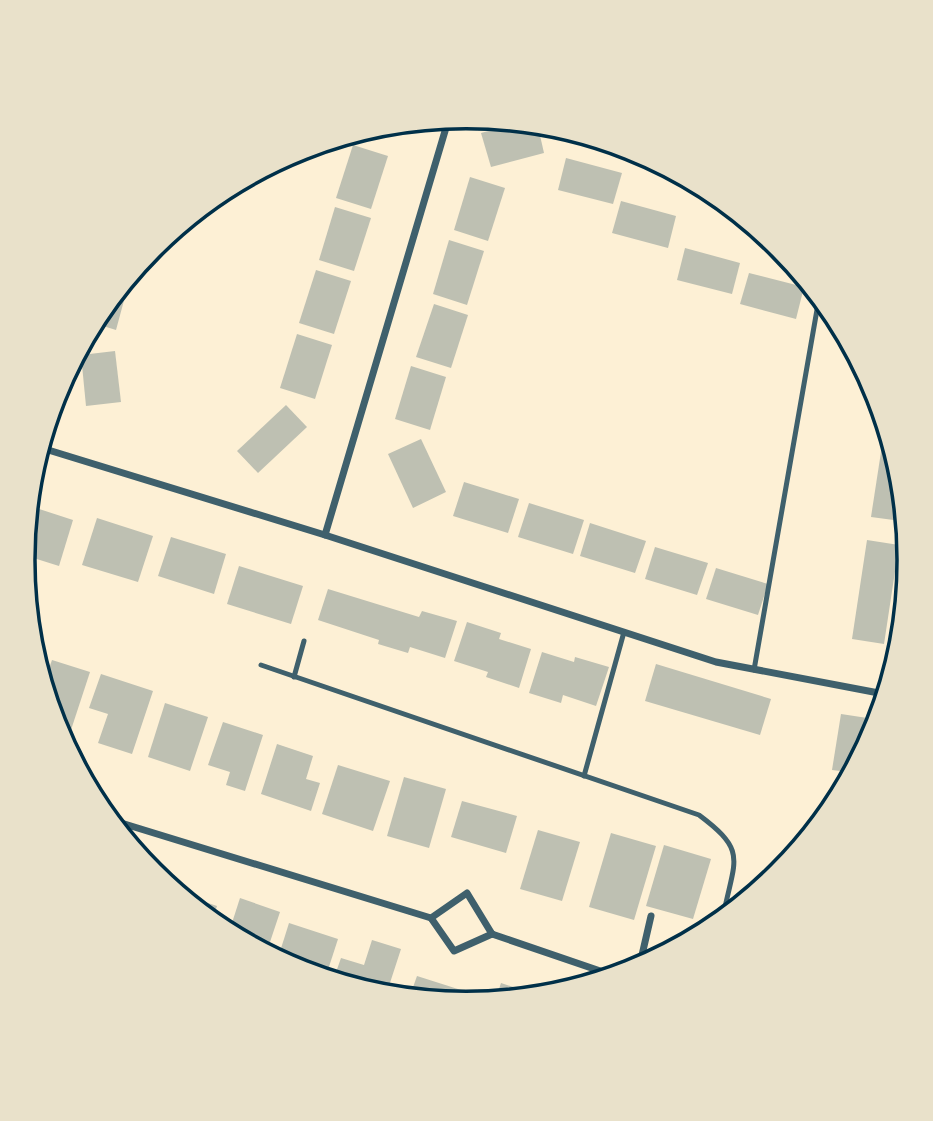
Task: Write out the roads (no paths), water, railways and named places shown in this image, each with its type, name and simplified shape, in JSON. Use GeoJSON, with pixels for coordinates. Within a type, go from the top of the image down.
{"type":"FeatureCollection","features":[{"type":"Feature","properties":{"kind":"street"},"geometry":{"type":"LineString","coordinates":[[325,535],[445,130]]}},
{"type":"Feature","properties":{"kind":"street"},"geometry":{"type":"LineString","coordinates":[[50,450],[325,535],[716,662],[877,693]]}},
{"type":"Feature","properties":{"kind":"street"},"geometry":{"type":"LineString","coordinates":[[127,826],[431,918],[454,951],[492,934]]}},
{"type":"Feature","properties":{"kind":"street"},"geometry":{"type":"LineString","coordinates":[[431,918],[467,894],[492,934],[599,971]]}},
{"type":"Feature","properties":{"kind":"street"},"geometry":{"type":"LineString","coordinates":[[642,955],[651,916]]}},
{"type":"Feature","properties":{"kind":"lane"},"geometry":{"type":"LineString","coordinates":[[754,670],[817,310]]}},
{"type":"Feature","properties":{"kind":"lane"},"geometry":{"type":"LineString","coordinates":[[584,776],[624,632]]}},
{"type":"Feature","properties":{"kind":"lane"},"geometry":{"type":"LineString","coordinates":[[294,677],[303,641]]}},
{"type":"Feature","properties":{"kind":"lane"},"geometry":{"type":"LineString","coordinates":[[261,665],[699,815],[726,835],[735,855],[725,906]]}}]}
